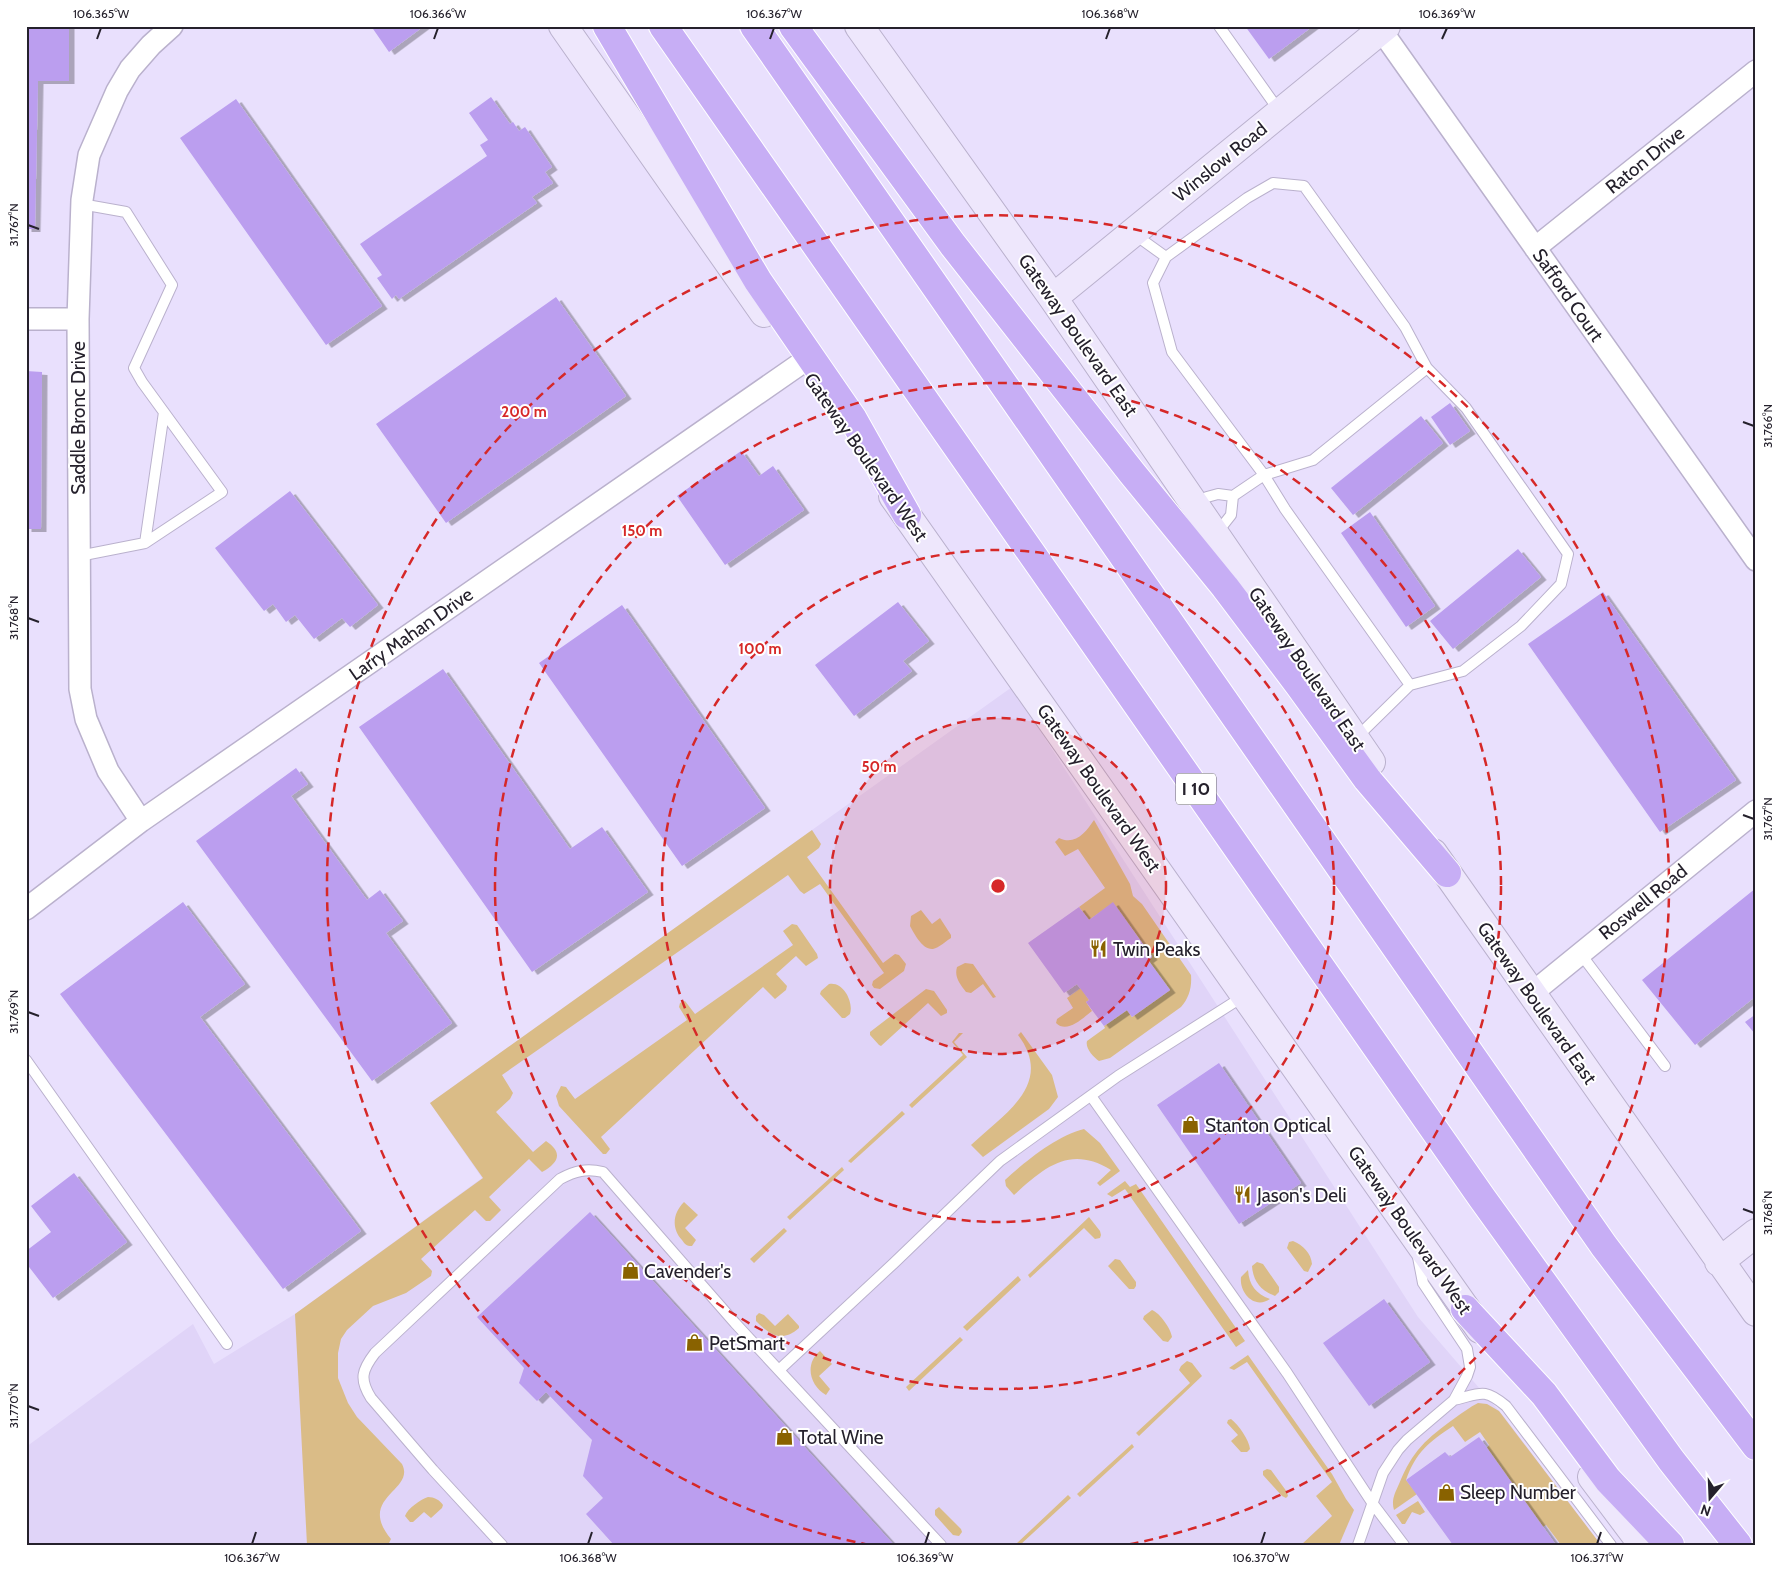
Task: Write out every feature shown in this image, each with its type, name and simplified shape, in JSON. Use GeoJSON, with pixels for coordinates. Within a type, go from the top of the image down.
{"type":"FeatureCollection","features":[{"type":"Feature","properties":{"kind":"highway"},"geometry":{"type":"LineString","coordinates":[[607,26],[758,281],[853,419],[907,515]]}},
{"type":"Feature","properties":{"kind":"highway","name":"I 10"},"geometry":{"type":"LineString","coordinates":[[664,26],[1476,1190],[1671,1460],[1738,1545]]}},
{"type":"Feature","properties":{"kind":"highway"},"geometry":{"type":"LineString","coordinates":[[754,26],[1604,1246],[1756,1446]]}},
{"type":"Feature","properties":{"kind":"highway"},"geometry":{"type":"LineString","coordinates":[[793,26],[953,245],[1132,473],[1350,744],[1366,780],[1447,873]]}},
{"type":"Feature","properties":{"kind":"highway"},"geometry":{"type":"LineString","coordinates":[[1465,1309],[1544,1394],[1608,1480],[1670,1545]]}},
{"type":"Feature","properties":{"kind":"main road","name":"Gateway Boulevard West"},"geometry":{"type":"LineString","coordinates":[[563,26],[1465,1309],[1643,1545]]}},
{"type":"Feature","properties":{"kind":"main road","name":"Gateway Boulevard East"},"geometry":{"type":"LineString","coordinates":[[860,26],[1053,298],[1215,534],[1350,744]]}},
{"type":"Feature","properties":{"kind":"main road","name":"Winslow Road"},"geometry":{"type":"LineString","coordinates":[[1053,298],[1384,28]]}},
{"type":"Feature","properties":{"kind":"main road","name":"Gateway Boulevard East"},"geometry":{"type":"LineString","coordinates":[[1447,873],[1756,1312]]}},
{"type":"Feature","properties":{"kind":"main road"},"geometry":{"type":"LineString","coordinates":[[1719,1262],[1756,1233]]}},
{"type":"Feature","properties":{"kind":"street","name":"Saddle Bronc Drive"},"geometry":{"type":"LineString","coordinates":[[141,821],[108,771],[86,719],[80,689],[78,319],[81,204],[89,155],[117,91],[130,69],[151,45],[172,26]]}},
{"type":"Feature","properties":{"kind":"street","name":"Safford Court"},"geometry":{"type":"LineString","coordinates":[[1384,28],[1535,248],[1756,560]]}},
{"type":"Feature","properties":{"kind":"street","name":"Raton Drive"},"geometry":{"type":"LineString","coordinates":[[1535,248],[1756,71]]}},
{"type":"Feature","properties":{"kind":"street"},"geometry":{"type":"LineString","coordinates":[[26,318],[78,319]]}},
{"type":"Feature","properties":{"kind":"street","name":"Larry Mahan Drive"},"geometry":{"type":"LineString","coordinates":[[26,909],[141,821],[800,364]]}},
{"type":"Feature","properties":{"kind":"street","name":"Roswell Road"},"geometry":{"type":"LineString","coordinates":[[1531,994],[1756,811]]}},
{"type":"Feature","properties":{"kind":"lane"},"geometry":{"type":"LineString","coordinates":[[1220,26],[1280,112]]}},
{"type":"Feature","properties":{"kind":"lane"},"geometry":{"type":"LineString","coordinates":[[1350,744],[1410,685],[1463,671],[1521,626],[1562,584],[1568,554],[1466,408],[1427,368],[1405,327],[1304,186],[1273,183],[1247,198],[1166,256],[1153,283],[1172,352],[1264,475],[1285,509],[1410,685]]}},
{"type":"Feature","properties":{"kind":"lane"},"geometry":{"type":"LineString","coordinates":[[79,556],[145,543],[222,492],[134,368],[172,285],[126,212],[81,204]]}},
{"type":"Feature","properties":{"kind":"lane"},"geometry":{"type":"LineString","coordinates":[[1132,234],[1166,256]]}},
{"type":"Feature","properties":{"kind":"lane"},"geometry":{"type":"LineString","coordinates":[[1195,505],[1207,497],[1218,494],[1234,496],[1264,475],[1313,460],[1427,368]]}},
{"type":"Feature","properties":{"kind":"lane"},"geometry":{"type":"LineString","coordinates":[[145,543],[164,412]]}},
{"type":"Feature","properties":{"kind":"lane"},"geometry":{"type":"LineString","coordinates":[[1215,534],[1231,515],[1234,496]]}},
{"type":"Feature","properties":{"kind":"lane"},"geometry":{"type":"LineString","coordinates":[[1580,953],[1665,1066]]}},
{"type":"Feature","properties":{"kind":"lane"},"geometry":{"type":"LineString","coordinates":[[779,1370],[887,1270],[1000,1161],[1118,1076],[1245,995]]}},
{"type":"Feature","properties":{"kind":"lane"},"geometry":{"type":"LineString","coordinates":[[26,1060],[227,1344]]}},
{"type":"Feature","properties":{"kind":"lane"},"geometry":{"type":"LineString","coordinates":[[1091,1096],[1287,1373],[1373,1504],[1404,1545]]}},
{"type":"Feature","properties":{"kind":"lane"},"geometry":{"type":"LineString","coordinates":[[502,1545],[433,1470],[371,1398],[364,1387],[363,1374],[367,1364],[375,1354],[560,1179],[573,1172],[586,1169],[603,1172],[735,1323],[940,1545]]}},
{"type":"Feature","properties":{"kind":"lane"},"geometry":{"type":"LineString","coordinates":[[1358,1545],[1383,1474],[1398,1450],[1454,1400],[1470,1367],[1468,1349],[1423,1283],[1414,1234]]}},
{"type":"Feature","properties":{"kind":"lane"},"geometry":{"type":"LineString","coordinates":[[1454,1400],[1481,1393],[1489,1394],[1506,1406],[1611,1545]]}},
{"type":"Feature","properties":{"kind":"shaded area"},"geometry":{"type":"Polygon","coordinates":[[[1012,687],[1418,1317],[1505,1418],[1601,1545],[26,1545],[26,1447],[193,1324],[214,1364],[295,1314],[482,1178],[430,1103],[1012,687]]]}},
{"type":"Feature","properties":{"kind":"shaded area"},"geometry":{"type":"Polygon","coordinates":[[[1094,820],[1130,884],[1133,896],[1142,904],[1191,975],[1188,996],[1181,1007],[1110,1058],[1099,1061],[1087,1047],[1087,1041],[1127,1010],[1132,1017],[1170,990],[1148,960],[1152,956],[1113,903],[1089,920],[1079,907],[1105,888],[1078,849],[1065,856],[1055,842],[1059,838],[1065,840],[1075,839],[1094,820]]]}},
{"type":"Feature","properties":{"kind":"shaded area"},"geometry":{"type":"Polygon","coordinates":[[[812,830],[821,844],[819,848],[807,857],[883,963],[895,954],[899,955],[906,964],[904,971],[880,989],[874,988],[872,985],[873,981],[884,973],[820,884],[804,894],[788,875],[502,1075],[513,1093],[510,1099],[496,1112],[533,1152],[546,1141],[552,1145],[557,1158],[552,1165],[542,1172],[529,1159],[489,1197],[501,1210],[490,1221],[486,1221],[475,1210],[421,1259],[432,1271],[431,1276],[406,1293],[373,1306],[347,1330],[341,1339],[338,1353],[338,1378],[348,1403],[357,1417],[402,1464],[404,1473],[401,1481],[383,1504],[380,1513],[382,1525],[391,1539],[388,1545],[307,1545],[295,1314],[483,1178],[430,1103],[812,830]]]}},
{"type":"Feature","properties":{"kind":"shaded area"},"geometry":{"type":"Polygon","coordinates":[[[921,910],[932,924],[940,918],[951,938],[933,949],[925,947],[916,937],[910,926],[911,916],[921,910]]]}},
{"type":"Feature","properties":{"kind":"shaded area"},"geometry":{"type":"Polygon","coordinates":[[[792,924],[797,925],[818,958],[806,966],[796,956],[776,974],[787,986],[786,990],[775,999],[763,987],[601,1137],[610,1149],[606,1154],[603,1154],[559,1106],[556,1096],[561,1086],[566,1087],[575,1099],[687,1020],[679,1007],[680,1003],[685,1001],[695,1014],[793,945],[783,931],[792,924]]]}},
{"type":"Feature","properties":{"kind":"shaded area"},"geometry":{"type":"Polygon","coordinates":[[[965,963],[973,964],[996,997],[993,998],[983,984],[971,993],[966,992],[956,974],[957,967],[965,963]]]}},
{"type":"Feature","properties":{"kind":"shaded area"},"geometry":{"type":"Polygon","coordinates":[[[829,984],[839,986],[849,998],[850,1014],[845,1018],[842,1018],[820,994],[829,984]]]}},
{"type":"Feature","properties":{"kind":"shaded area"},"geometry":{"type":"Polygon","coordinates":[[[1081,988],[1089,1000],[1086,1002],[1092,1011],[1075,1024],[1065,1027],[1060,1026],[1056,1023],[1057,1019],[1073,1008],[1067,998],[1081,988]]]}},
{"type":"Feature","properties":{"kind":"shaded area"},"geometry":{"type":"Polygon","coordinates":[[[926,989],[934,991],[947,1010],[947,1013],[941,1016],[928,1003],[881,1046],[879,1045],[870,1035],[870,1032],[926,989]]]}},
{"type":"Feature","properties":{"kind":"shaded area"},"geometry":{"type":"Polygon","coordinates":[[[1021,1032],[1052,1075],[1058,1097],[1049,1109],[983,1157],[971,1145],[1010,1109],[1021,1097],[1028,1083],[1031,1068],[1028,1053],[1018,1035],[1021,1032]]]}},
{"type":"Feature","properties":{"kind":"shaded area"},"geometry":{"type":"Polygon","coordinates":[[[959,1033],[963,1033],[954,1042],[967,1057],[912,1108],[909,1105],[963,1055],[952,1042],[959,1033]]]}},
{"type":"Feature","properties":{"kind":"shaded area"},"geometry":{"type":"Polygon","coordinates":[[[902,1111],[905,1114],[851,1163],[848,1161],[902,1111]]]}},
{"type":"Feature","properties":{"kind":"shaded area"},"geometry":{"type":"Polygon","coordinates":[[[1084,1129],[1100,1143],[1120,1171],[1100,1186],[1097,1183],[1111,1170],[1083,1159],[1070,1160],[1048,1168],[1014,1195],[1006,1186],[1005,1180],[1042,1150],[1073,1132],[1084,1129]]]}},
{"type":"Feature","properties":{"kind":"shaded area"},"geometry":{"type":"Polygon","coordinates":[[[842,1167],[844,1170],[790,1220],[787,1217],[842,1167]]]}},
{"type":"Feature","properties":{"kind":"shaded area"},"geometry":{"type":"Polygon","coordinates":[[[1125,1181],[1130,1187],[1136,1184],[1245,1341],[1236,1347],[1125,1189],[1112,1197],[1107,1194],[1125,1181]]]}},
{"type":"Feature","properties":{"kind":"shaded area"},"geometry":{"type":"Polygon","coordinates":[[[684,1202],[698,1215],[685,1228],[696,1240],[692,1246],[684,1243],[678,1235],[675,1226],[676,1216],[684,1202]]]}},
{"type":"Feature","properties":{"kind":"shaded area"},"geometry":{"type":"Polygon","coordinates":[[[1089,1217],[1100,1231],[1100,1238],[1095,1239],[1084,1228],[1030,1278],[1028,1275],[1089,1217]]]}},
{"type":"Feature","properties":{"kind":"shaded area"},"geometry":{"type":"Polygon","coordinates":[[[784,1228],[787,1231],[754,1263],[750,1259],[784,1228]]]}},
{"type":"Feature","properties":{"kind":"shaded area"},"geometry":{"type":"Polygon","coordinates":[[[1293,1241],[1303,1247],[1310,1256],[1312,1264],[1308,1272],[1304,1271],[1287,1248],[1289,1242],[1293,1241]]]}},
{"type":"Feature","properties":{"kind":"shaded area"},"geometry":{"type":"Polygon","coordinates":[[[1115,1259],[1120,1260],[1136,1282],[1134,1289],[1129,1289],[1108,1266],[1115,1259]]]}},
{"type":"Feature","properties":{"kind":"shaded area"},"geometry":{"type":"Polygon","coordinates":[[[1257,1262],[1263,1264],[1279,1287],[1279,1292],[1275,1296],[1262,1288],[1256,1281],[1252,1266],[1257,1262]]]}},
{"type":"Feature","properties":{"kind":"shaded area"},"geometry":{"type":"Polygon","coordinates":[[[1248,1270],[1254,1288],[1270,1299],[1264,1302],[1253,1301],[1245,1293],[1242,1288],[1241,1277],[1248,1270]]]}},
{"type":"Feature","properties":{"kind":"shaded area"},"geometry":{"type":"Polygon","coordinates":[[[1018,1276],[1021,1280],[967,1331],[963,1327],[1018,1276]]]}},
{"type":"Feature","properties":{"kind":"shaded area"},"geometry":{"type":"Polygon","coordinates":[[[1152,1310],[1162,1318],[1170,1330],[1172,1337],[1168,1342],[1163,1341],[1143,1319],[1152,1310]]]}},
{"type":"Feature","properties":{"kind":"shaded area"},"geometry":{"type":"Polygon","coordinates":[[[759,1313],[764,1315],[775,1326],[788,1314],[799,1328],[787,1335],[776,1335],[766,1330],[756,1321],[756,1316],[759,1313]]]}},
{"type":"Feature","properties":{"kind":"shaded area"},"geometry":{"type":"Polygon","coordinates":[[[960,1337],[963,1340],[909,1391],[906,1387],[960,1337]]]}},
{"type":"Feature","properties":{"kind":"shaded area"},"geometry":{"type":"Polygon","coordinates":[[[820,1351],[832,1364],[819,1376],[830,1389],[826,1395],[816,1386],[811,1374],[812,1362],[820,1351]]]}},
{"type":"Feature","properties":{"kind":"shaded area"},"geometry":{"type":"Polygon","coordinates":[[[1248,1355],[1332,1474],[1354,1510],[1339,1545],[1301,1545],[1332,1516],[1316,1496],[1332,1482],[1247,1362],[1234,1370],[1229,1368],[1248,1355]]]}},
{"type":"Feature","properties":{"kind":"shaded area"},"geometry":{"type":"Polygon","coordinates":[[[1187,1361],[1192,1363],[1202,1376],[1139,1436],[1136,1433],[1190,1383],[1179,1370],[1187,1361]]]}},
{"type":"Feature","properties":{"kind":"shaded area"},"geometry":{"type":"Polygon","coordinates":[[[1478,1403],[1487,1404],[1499,1411],[1601,1545],[1561,1545],[1546,1525],[1543,1527],[1487,1448],[1489,1445],[1480,1432],[1465,1442],[1453,1426],[1424,1448],[1414,1462],[1406,1480],[1417,1494],[1394,1510],[1393,1500],[1404,1472],[1421,1446],[1436,1432],[1478,1403]]]}},
{"type":"Feature","properties":{"kind":"shaded area"},"geometry":{"type":"Polygon","coordinates":[[[1231,1419],[1248,1441],[1250,1449],[1247,1452],[1241,1452],[1231,1441],[1238,1435],[1227,1423],[1231,1419]]]}},
{"type":"Feature","properties":{"kind":"shaded area"},"geometry":{"type":"Polygon","coordinates":[[[1132,1444],[1134,1447],[1080,1497],[1077,1494],[1132,1444]]]}},
{"type":"Feature","properties":{"kind":"shaded area"},"geometry":{"type":"Polygon","coordinates":[[[1271,1470],[1287,1492],[1288,1496],[1286,1498],[1263,1475],[1263,1471],[1271,1470]]]}},
{"type":"Feature","properties":{"kind":"shaded area"},"geometry":{"type":"Polygon","coordinates":[[[1068,1495],[1071,1498],[1020,1545],[1015,1545],[1068,1495]]]}},
{"type":"Feature","properties":{"kind":"shaded area"},"geometry":{"type":"Polygon","coordinates":[[[428,1497],[439,1500],[443,1505],[442,1508],[431,1518],[424,1512],[413,1522],[410,1522],[405,1516],[409,1510],[428,1497]]]}},
{"type":"Feature","properties":{"kind":"shaded area"},"geometry":{"type":"Polygon","coordinates":[[[1418,1501],[1425,1512],[1420,1515],[1412,1512],[1405,1524],[1402,1524],[1396,1515],[1418,1501]]]}},
{"type":"Feature","properties":{"kind":"shaded area"},"geometry":{"type":"Polygon","coordinates":[[[939,1507],[961,1529],[962,1532],[959,1536],[953,1535],[935,1515],[935,1510],[939,1507]]]}},
{"type":"Feature","properties":{"kind":"building"},"geometry":{"type":"Polygon","coordinates":[[[26,26],[69,26],[69,81],[38,81],[35,229],[26,229],[26,26]]]}},
{"type":"Feature","properties":{"kind":"building"},"geometry":{"type":"Polygon","coordinates":[[[371,26],[424,26],[389,52],[371,26]]]}},
{"type":"Feature","properties":{"kind":"building"},"geometry":{"type":"Polygon","coordinates":[[[1245,26],[1313,26],[1269,59],[1245,26]]]}},
{"type":"Feature","properties":{"kind":"building"},"geometry":{"type":"Polygon","coordinates":[[[491,97],[510,124],[513,122],[519,131],[525,127],[552,167],[545,172],[553,183],[532,197],[537,203],[399,299],[396,295],[392,299],[377,278],[382,275],[360,244],[487,156],[480,145],[488,140],[469,113],[491,97]]]}},
{"type":"Feature","properties":{"kind":"building"},"geometry":{"type":"Polygon","coordinates":[[[236,99],[382,306],[326,345],[180,138],[236,99]]]}},
{"type":"Feature","properties":{"kind":"building"},"geometry":{"type":"Polygon","coordinates":[[[556,297],[626,396],[446,523],[376,424],[556,297]]]}},
{"type":"Feature","properties":{"kind":"building"},"geometry":{"type":"Polygon","coordinates":[[[26,371],[42,372],[41,529],[26,529],[26,371]]]}},
{"type":"Feature","properties":{"kind":"building"},"geometry":{"type":"Polygon","coordinates":[[[1450,403],[1470,431],[1450,445],[1431,417],[1450,403]]]}},
{"type":"Feature","properties":{"kind":"building"},"geometry":{"type":"Polygon","coordinates":[[[1421,416],[1443,443],[1353,515],[1331,488],[1421,416]]]}},
{"type":"Feature","properties":{"kind":"building"},"geometry":{"type":"Polygon","coordinates":[[[741,451],[759,476],[773,466],[804,510],[725,565],[677,496],[741,451]]]}},
{"type":"Feature","properties":{"kind":"building"},"geometry":{"type":"Polygon","coordinates":[[[290,491],[378,605],[350,627],[342,618],[314,639],[295,615],[286,622],[273,604],[264,611],[215,548],[290,491]]]}},
{"type":"Feature","properties":{"kind":"building"},"geometry":{"type":"Polygon","coordinates":[[[1370,512],[1435,606],[1406,627],[1341,533],[1370,512]]]}},
{"type":"Feature","properties":{"kind":"building"},"geometry":{"type":"Polygon","coordinates":[[[1518,549],[1541,577],[1453,649],[1430,621],[1518,549]]]}},
{"type":"Feature","properties":{"kind":"building"},"geometry":{"type":"Polygon","coordinates":[[[1603,592],[1736,780],[1660,832],[1528,644],[1603,592]]]}},
{"type":"Feature","properties":{"kind":"building"},"geometry":{"type":"Polygon","coordinates":[[[898,602],[929,641],[903,661],[912,671],[854,716],[815,665],[898,602]]]}},
{"type":"Feature","properties":{"kind":"building"},"geometry":{"type":"Polygon","coordinates":[[[622,605],[765,808],[682,866],[539,663],[622,605]]]}},
{"type":"Feature","properties":{"kind":"building"},"geometry":{"type":"Polygon","coordinates":[[[443,669],[570,849],[602,827],[648,892],[532,972],[359,727],[443,669]]]}},
{"type":"Feature","properties":{"kind":"building"},"geometry":{"type":"Polygon","coordinates":[[[296,768],[308,784],[291,796],[367,900],[380,890],[403,921],[386,933],[452,1023],[372,1081],[196,841],[296,768]]]}},
{"type":"Feature","properties":{"kind":"building"},"geometry":{"type":"Polygon","coordinates":[[[1756,888],[1756,996],[1695,1045],[1642,980],[1756,888]]]}},
{"type":"Feature","properties":{"kind":"building"},"geometry":{"type":"Polygon","coordinates":[[[183,902],[245,984],[200,1017],[361,1231],[283,1289],[60,994],[183,902]]]}},
{"type":"Feature","properties":{"kind":"building"},"geometry":{"type":"Polygon","coordinates":[[[1113,902],[1152,957],[1148,960],[1170,990],[1132,1017],[1127,1010],[1104,1026],[1086,1002],[1089,1000],[1077,984],[1064,993],[1028,943],[1079,907],[1089,920],[1113,902]]]}},
{"type":"Feature","properties":{"kind":"building"},"geometry":{"type":"Polygon","coordinates":[[[1756,1014],[1756,1035],[1745,1022],[1756,1014]]]}},
{"type":"Feature","properties":{"kind":"building"},"geometry":{"type":"Polygon","coordinates":[[[1219,1063],[1301,1183],[1239,1224],[1157,1105],[1219,1063]]]}},
{"type":"Feature","properties":{"kind":"building"},"geometry":{"type":"Polygon","coordinates":[[[74,1173],[127,1242],[53,1298],[26,1263],[26,1251],[51,1232],[31,1206],[74,1173]]]}},
{"type":"Feature","properties":{"kind":"building"},"geometry":{"type":"Polygon","coordinates":[[[590,1212],[894,1545],[614,1545],[586,1514],[603,1498],[583,1476],[592,1440],[546,1392],[537,1401],[519,1383],[524,1368],[477,1317],[590,1212]]]}},
{"type":"Feature","properties":{"kind":"building"},"geometry":{"type":"Polygon","coordinates":[[[1384,1299],[1430,1362],[1369,1406],[1323,1343],[1384,1299]]]}},
{"type":"Feature","properties":{"kind":"building"},"geometry":{"type":"Polygon","coordinates":[[[1479,1437],[1556,1545],[1453,1545],[1406,1480],[1445,1452],[1450,1457],[1479,1437]]]}},
{"type":"Feature","properties":{"kind":"place","name":"Twin Peaks"},"geometry":{"type":"Point","coordinates":[1099,949]}},
{"type":"Feature","properties":{"kind":"place","name":"Stanton Optical"},"geometry":{"type":"Point","coordinates":[1191,1125]}},
{"type":"Feature","properties":{"kind":"place","name":"Jason's Deli"},"geometry":{"type":"Point","coordinates":[1243,1195]}},
{"type":"Feature","properties":{"kind":"place","name":"Cavender's"},"geometry":{"type":"Point","coordinates":[630,1271]}},
{"type":"Feature","properties":{"kind":"place","name":"PetSmart"},"geometry":{"type":"Point","coordinates":[695,1343]}},
{"type":"Feature","properties":{"kind":"place","name":"Total Wine"},"geometry":{"type":"Point","coordinates":[784,1437]}},
{"type":"Feature","properties":{"kind":"place","name":"Sleep Number"},"geometry":{"type":"Point","coordinates":[1446,1492]}}]}
